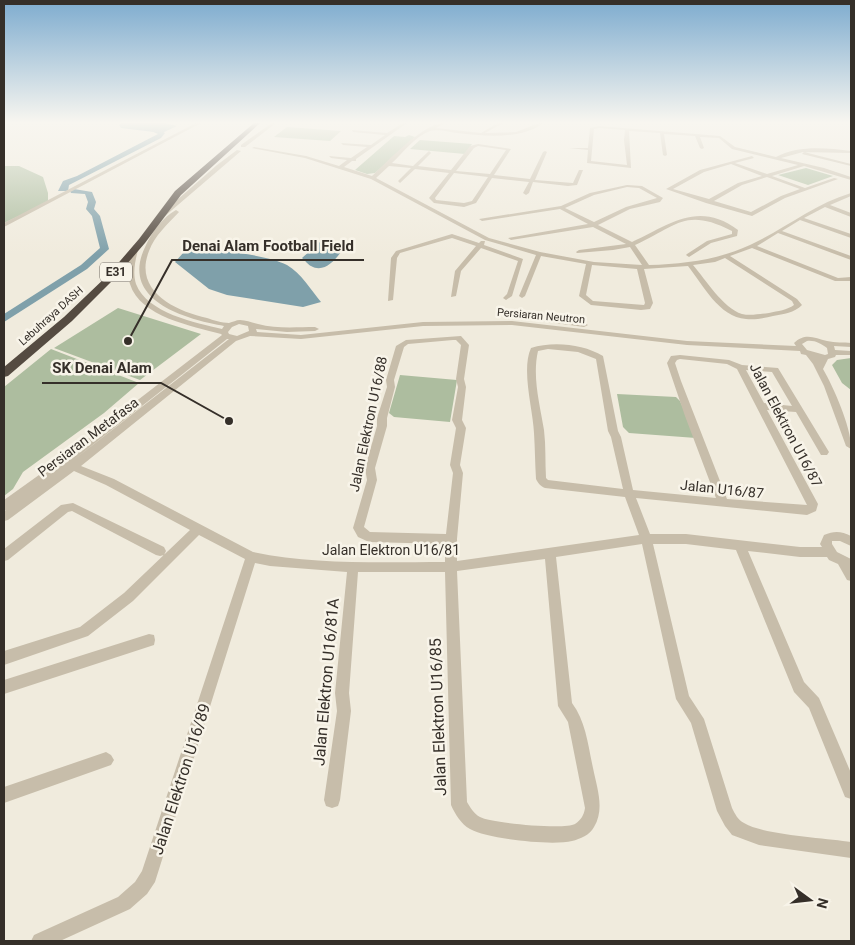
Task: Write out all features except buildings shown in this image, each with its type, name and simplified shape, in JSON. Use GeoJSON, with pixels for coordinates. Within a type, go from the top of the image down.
{"type":"FeatureCollection","features":[{"type":"Feature","properties":{"kind":"highway","name":"Lebuhraya DASH"},"geometry":{"type":"LineString","coordinates":[[4,361],[89,288],[173,188],[199,167]]}},
{"type":"Feature","properties":{"kind":"highway","name":"Lebuhraya DASH"},"geometry":{"type":"LineString","coordinates":[[4,373],[68,319],[111,277],[178,193],[202,167]]}},
{"type":"Feature","properties":{"kind":"street"},"geometry":{"type":"LineString","coordinates":[[4,225],[115,167]]}},
{"type":"Feature","properties":{"kind":"street"},"geometry":{"type":"LineString","coordinates":[[218,167],[146,232],[135,247],[129,275],[131,283],[140,296],[159,312],[228,336],[250,334],[254,326]]}},
{"type":"Feature","properties":{"kind":"street"},"geometry":{"type":"LineString","coordinates":[[225,167],[168,218],[155,233],[142,256],[141,275],[149,291],[179,312],[200,319],[230,325],[228,336]]}},
{"type":"Feature","properties":{"kind":"street"},"geometry":{"type":"LineString","coordinates":[[341,167],[373,178],[487,239],[539,254],[589,263],[644,267],[690,265],[726,257],[752,246],[824,205],[851,194]]}},
{"type":"Feature","properties":{"kind":"street"},"geometry":{"type":"LineString","coordinates":[[373,178],[384,167]]}},
{"type":"Feature","properties":{"kind":"street"},"geometry":{"type":"LineString","coordinates":[[400,182],[415,167]]}},
{"type":"Feature","properties":{"kind":"street"},"geometry":{"type":"LineString","coordinates":[[416,167],[572,185],[576,183],[581,171]]}},
{"type":"Feature","properties":{"kind":"street"},"geometry":{"type":"LineString","coordinates":[[456,167],[432,198],[434,201],[471,204],[496,167]]}},
{"type":"Feature","properties":{"kind":"street"},"geometry":{"type":"LineString","coordinates":[[526,193],[538,167]]}},
{"type":"Feature","properties":{"kind":"street"},"geometry":{"type":"LineString","coordinates":[[716,167],[705,170],[669,187],[672,191],[744,213],[756,213],[783,197],[836,179]]}},
{"type":"Feature","properties":{"kind":"street"},"geometry":{"type":"LineString","coordinates":[[742,167],[804,189]]}},
{"type":"Feature","properties":{"kind":"street"},"geometry":{"type":"LineString","coordinates":[[708,202],[740,184],[793,167]]}},
{"type":"Feature","properties":{"kind":"street"},"geometry":{"type":"LineString","coordinates":[[813,167],[851,179]]}},
{"type":"Feature","properties":{"kind":"street"},"geometry":{"type":"LineString","coordinates":[[482,219],[560,208],[592,194],[627,186],[640,187],[660,198],[658,201],[628,208],[593,225],[511,238]]}},
{"type":"Feature","properties":{"kind":"street"},"geometry":{"type":"LineString","coordinates":[[824,205],[851,214]]}},
{"type":"Feature","properties":{"kind":"street"},"geometry":{"type":"LineString","coordinates":[[560,208],[632,244],[644,267],[649,303],[647,307],[591,303],[585,300],[582,296],[589,263]]}},
{"type":"Feature","properties":{"kind":"street"},"geometry":{"type":"LineString","coordinates":[[579,252],[632,244],[671,222],[696,216],[710,217],[733,229],[735,235],[709,242],[689,255]]}},
{"type":"Feature","properties":{"kind":"street"},"geometry":{"type":"LineString","coordinates":[[800,218],[851,236]]}},
{"type":"Feature","properties":{"kind":"street"},"geometry":{"type":"LineString","coordinates":[[777,232],[851,258]]}},
{"type":"Feature","properties":{"kind":"street"},"geometry":{"type":"LineString","coordinates":[[390,300],[394,258],[398,252],[445,236],[454,236],[516,258],[521,263],[510,295],[506,298]]}},
{"type":"Feature","properties":{"kind":"street"},"geometry":{"type":"LineString","coordinates":[[453,296],[458,271],[487,239]]}},
{"type":"Feature","properties":{"kind":"street"},"geometry":{"type":"LineString","coordinates":[[752,246],[837,280],[851,278]]}},
{"type":"Feature","properties":{"kind":"street"},"geometry":{"type":"LineString","coordinates":[[522,296],[539,254]]}},
{"type":"Feature","properties":{"kind":"street"},"geometry":{"type":"LineString","coordinates":[[690,265],[729,310],[738,315],[749,317],[780,313],[796,308],[798,305],[795,300],[726,257]]}},
{"type":"Feature","properties":{"kind":"street","name":"Persiaran Neutron"},"geometry":{"type":"LineString","coordinates":[[230,325],[244,322],[254,326],[305,330],[436,317],[509,317],[800,346]]}},
{"type":"Feature","properties":{"kind":"street","name":"Persiaran Neutron"},"geometry":{"type":"LineString","coordinates":[[250,334],[301,337],[423,324],[512,323],[687,343],[800,346]]}},
{"type":"Feature","properties":{"kind":"street","name":"Persiaran Metafasa"},"geometry":{"type":"LineString","coordinates":[[4,506],[95,450],[228,336]]}},
{"type":"Feature","properties":{"kind":"street","name":"Persiaran Metafasa"},"geometry":{"type":"LineString","coordinates":[[4,517],[51,483],[69,465],[228,336]]}},
{"type":"Feature","properties":{"kind":"street","name":"Jalan Elektron U16/88"},"geometry":{"type":"LineString","coordinates":[[458,338],[465,345],[457,420],[461,428],[455,465],[458,473],[451,539],[369,537],[362,534],[358,528],[372,480],[370,468],[391,387],[390,380],[400,346],[406,342],[458,338]]}},
{"type":"Feature","properties":{"kind":"street"},"geometry":{"type":"LineString","coordinates":[[851,345],[824,343],[808,338],[800,346],[821,367],[839,421],[851,446]]}},
{"type":"Feature","properties":{"kind":"street"},"geometry":{"type":"LineString","coordinates":[[824,343],[833,352]]}},
{"type":"Feature","properties":{"kind":"street"},"geometry":{"type":"LineString","coordinates":[[628,493],[545,484],[541,479],[539,430],[536,423],[535,389],[532,382],[534,350],[542,347],[590,351],[600,358],[613,431],[616,437],[628,493],[646,539],[683,699],[697,719],[724,811],[736,828],[752,836],[851,850]]}},
{"type":"Feature","properties":{"kind":"street"},"geometry":{"type":"LineString","coordinates":[[821,367],[825,357],[833,352],[851,353]]}},
{"type":"Feature","properties":{"kind":"street"},"geometry":{"type":"LineString","coordinates":[[809,354],[825,357]]}},
{"type":"Feature","properties":{"kind":"street","name":"Jalan Elektron U16/87"},"geometry":{"type":"LineString","coordinates":[[723,503],[702,443],[682,398],[671,363],[674,358],[730,362],[740,367],[813,504],[812,508]]}},
{"type":"Feature","properties":{"kind":"street"},"geometry":{"type":"LineString","coordinates":[[740,367],[775,370],[796,409],[824,452]]}},
{"type":"Feature","properties":{"kind":"street"},"geometry":{"type":"LineString","coordinates":[[760,406],[796,409]]}},
{"type":"Feature","properties":{"kind":"street"},"geometry":{"type":"LineString","coordinates":[[51,483],[85,471],[95,450]]}},
{"type":"Feature","properties":{"kind":"street","name":"Jalan Elektron U16/81"},"geometry":{"type":"LineString","coordinates":[[69,465],[110,482],[250,557],[270,561],[353,567],[451,567],[646,539],[686,539],[800,552],[830,552]]}},
{"type":"Feature","properties":{"kind":"street","name":"Jalan U16/87"},"geometry":{"type":"LineString","coordinates":[[628,493],[807,511],[812,508]]}},
{"type":"Feature","properties":{"kind":"street"},"geometry":{"type":"LineString","coordinates":[[4,556],[65,508],[73,507],[165,554]]}},
{"type":"Feature","properties":{"kind":"street"},"geometry":{"type":"LineString","coordinates":[[4,658],[83,632],[126,599],[158,568],[165,554],[180,548],[198,529]]}},
{"type":"Feature","properties":{"kind":"street"},"geometry":{"type":"LineString","coordinates":[[848,537],[828,538],[826,544],[830,552],[847,563],[851,576]]}},
{"type":"Feature","properties":{"kind":"street","name":"Jalan Elektron U16/85"},"geometry":{"type":"LineString","coordinates":[[451,539],[459,805],[476,824],[490,829],[572,834],[585,827],[591,820],[593,808],[575,719],[565,706],[550,553]]}},
{"type":"Feature","properties":{"kind":"street"},"geometry":{"type":"LineString","coordinates":[[741,546],[799,687],[814,703],[851,791]]}},
{"type":"Feature","properties":{"kind":"street","name":"Jalan Elektron U16/89"},"geometry":{"type":"LineString","coordinates":[[40,941],[124,903],[141,888],[149,876],[250,557]]}},
{"type":"Feature","properties":{"kind":"street","name":"Jalan Elektron U16/81A"},"geometry":{"type":"LineString","coordinates":[[332,800],[344,711],[342,693],[353,567]]}},
{"type":"Feature","properties":{"kind":"street"},"geometry":{"type":"LineString","coordinates":[[4,687],[149,640]]}},
{"type":"Feature","properties":{"kind":"street"},"geometry":{"type":"LineString","coordinates":[[4,795],[106,760]]}},
{"type":"Feature","properties":{"kind":"green space"},"geometry":{"type":"Polygon","coordinates":[[[4,167],[21,167],[43,177],[48,193],[48,202],[4,223],[4,167]]]}},
{"type":"Feature","properties":{"kind":"green space"},"geometry":{"type":"Polygon","coordinates":[[[358,167],[382,167],[375,173],[367,174],[355,170],[358,167]]]}},
{"type":"Feature","properties":{"kind":"green space"},"geometry":{"type":"Polygon","coordinates":[[[806,168],[833,176],[808,185],[778,175],[806,168]]]}},
{"type":"Feature","properties":{"kind":"green space"},"geometry":{"type":"Polygon","coordinates":[[[118,308],[201,334],[140,380],[54,348],[118,308]]]}},
{"type":"Feature","properties":{"kind":"green space"},"geometry":{"type":"Polygon","coordinates":[[[51,349],[139,383],[104,413],[23,472],[13,489],[4,496],[4,387],[51,349]]]}},
{"type":"Feature","properties":{"kind":"green space"},"geometry":{"type":"Polygon","coordinates":[[[851,358],[851,390],[842,383],[832,365],[837,360],[851,358]]]}},
{"type":"Feature","properties":{"kind":"green space"},"geometry":{"type":"Polygon","coordinates":[[[400,375],[457,380],[450,422],[394,417],[389,413],[400,375]]]}},
{"type":"Feature","properties":{"kind":"green space"},"geometry":{"type":"Polygon","coordinates":[[[617,394],[676,397],[680,401],[696,438],[629,433],[623,427],[617,394]]]}},
{"type":"Feature","properties":{"kind":"water"},"geometry":{"type":"Polygon","coordinates":[[[320,242],[341,246],[343,249],[326,267],[316,268],[302,258],[320,242]]]}},
{"type":"Feature","properties":{"kind":"water"},"geometry":{"type":"Polygon","coordinates":[[[195,248],[278,261],[292,268],[321,302],[303,307],[227,295],[209,289],[175,262],[184,252],[195,248]]]}},
{"type":"Feature","properties":{"kind":"waterway"},"geometry":{"type":"LineString","coordinates":[[65,189],[61,189],[66,183],[101,167]]}},
{"type":"Feature","properties":{"kind":"waterway"},"geometry":{"type":"LineString","coordinates":[[4,319],[84,267],[104,249],[105,246],[96,216],[90,209],[92,202],[88,192],[74,191]]}},
{"type":"Feature","properties":{"kind":"place","name":"Denai Alam Football Field"},"geometry":{"type":"Point","coordinates":[128,341]}},
{"type":"Feature","properties":{"kind":"place","name":"SK Denai Alam"},"geometry":{"type":"Point","coordinates":[229,421]}}]}
